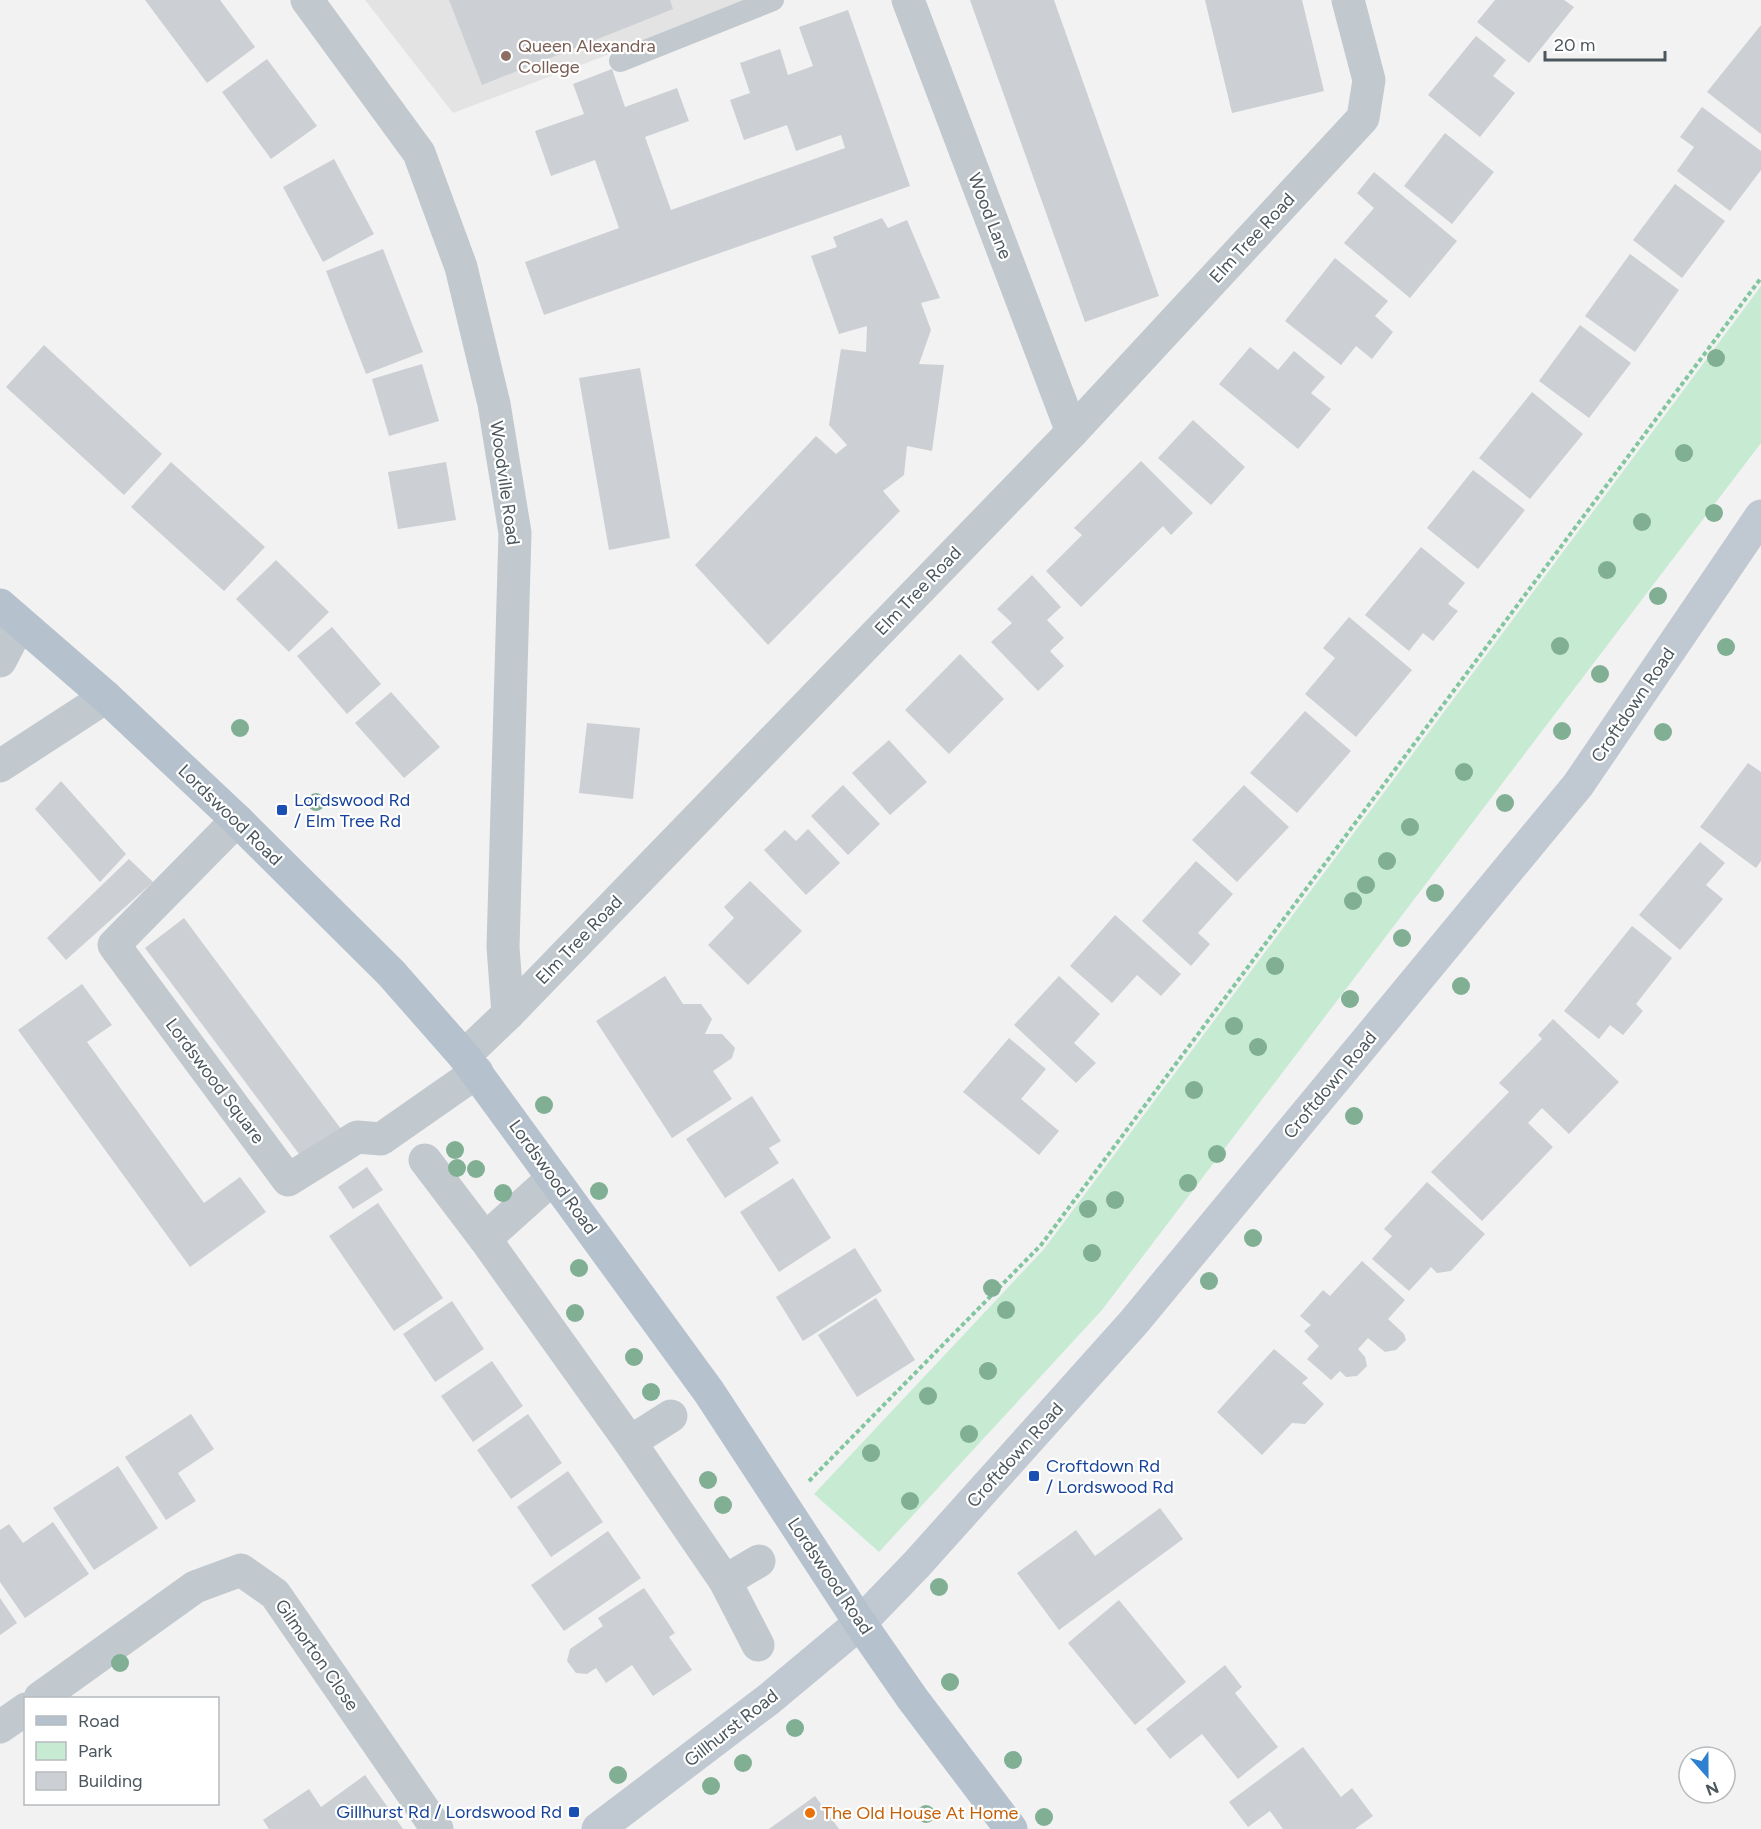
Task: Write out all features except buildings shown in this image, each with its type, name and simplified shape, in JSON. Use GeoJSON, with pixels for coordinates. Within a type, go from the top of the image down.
{"type":"FeatureCollection","features":[{"type":"Feature","properties":{"kind":"main road","name":"Lordswood Road"},"geometry":{"type":"LineString","coordinates":[[10,614],[106,697],[237,820],[391,973],[471,1064],[709,1392],[860,1623],[912,1698],[1011,1829]]}},
{"type":"Feature","properties":{"kind":"street","name":"Woodville Road"},"geometry":{"type":"LineString","coordinates":[[307,0],[419,153],[461,267],[494,404],[515,533],[502,947],[508,1014]]}},
{"type":"Feature","properties":{"kind":"street","name":"Wood Lane"},"geometry":{"type":"LineString","coordinates":[[908,0],[1072,432]]}},
{"type":"Feature","properties":{"kind":"street","name":"Elm Tree Road"},"geometry":{"type":"LineString","coordinates":[[471,1064],[508,1014],[1072,432],[1363,118],[1369,80],[1349,1]]}},
{"type":"Feature","properties":{"kind":"street","name":"Croftdown Road"},"geometry":{"type":"LineString","coordinates":[[860,1623],[917,1564],[1134,1322],[1578,785],[1761,516]]}},
{"type":"Feature","properties":{"kind":"street"},"geometry":{"type":"LineString","coordinates":[[0,661],[10,614]]}},
{"type":"Feature","properties":{"kind":"street"},"geometry":{"type":"LineString","coordinates":[[0,766],[106,697]]}},
{"type":"Feature","properties":{"kind":"street","name":"Lordswood Square"},"geometry":{"type":"LineString","coordinates":[[237,820],[114,945],[288,1180],[357,1137],[381,1139],[471,1064]]}},
{"type":"Feature","properties":{"kind":"street"},"geometry":{"type":"LineString","coordinates":[[425,1161],[630,1442],[726,1581],[758,1645]]}},
{"type":"Feature","properties":{"kind":"street"},"geometry":{"type":"LineString","coordinates":[[484,1239],[553,1178]]}},
{"type":"Feature","properties":{"kind":"street"},"geometry":{"type":"LineString","coordinates":[[630,1442],[672,1416]]}},
{"type":"Feature","properties":{"kind":"street"},"geometry":{"type":"LineString","coordinates":[[726,1581],[759,1561]]}},
{"type":"Feature","properties":{"kind":"street","name":"Gilmorton Close"},"geometry":{"type":"LineString","coordinates":[[41,1697],[195,1587],[241,1570],[275,1594],[437,1829]]}},
{"type":"Feature","properties":{"kind":"street","name":"Gillhurst Road"},"geometry":{"type":"LineString","coordinates":[[598,1829],[769,1699],[860,1623]]}},
{"type":"Feature","properties":{"kind":"street"},"geometry":{"type":"LineString","coordinates":[[0,1727],[24,1710]]}},
{"type":"Feature","properties":{"kind":"lane"},"geometry":{"type":"LineString","coordinates":[[620,61],[773,0]]}},
{"type":"Feature","properties":{"kind":"path"},"geometry":{"type":"LineString","coordinates":[[784,1507],[1041,1245],[1761,278]]}},
{"type":"Feature","properties":{"kind":"shaded area","name":"Queen Alexandra College"},"geometry":{"type":"Polygon","coordinates":[[[365,0],[754,0],[453,113],[365,0]]]}},
{"type":"Feature","properties":{"kind":"green space"},"geometry":{"type":"Polygon","coordinates":[[[1761,286],[1761,443],[1102,1310],[879,1552],[814,1494],[1044,1249],[1761,286]]]}},
{"type":"Feature","properties":{"kind":"place","name":"Queen Alexandra College"},"geometry":{"type":"Point","coordinates":[506,56]}},
{"type":"Feature","properties":{"kind":"place","name":"Lordswood Rd / Elm Tree Rd"},"geometry":{"type":"Point","coordinates":[282,810]}},
{"type":"Feature","properties":{"kind":"place","name":"Croftdown Rd / Lordswood Rd"},"geometry":{"type":"Point","coordinates":[1034,1476]}},
{"type":"Feature","properties":{"kind":"place","name":"Gillhurst Rd / Lordswood Rd"},"geometry":{"type":"Point","coordinates":[574,1812]}},
{"type":"Feature","properties":{"kind":"place","name":"The Old House At Home"},"geometry":{"type":"Point","coordinates":[810,1813]}}]}
